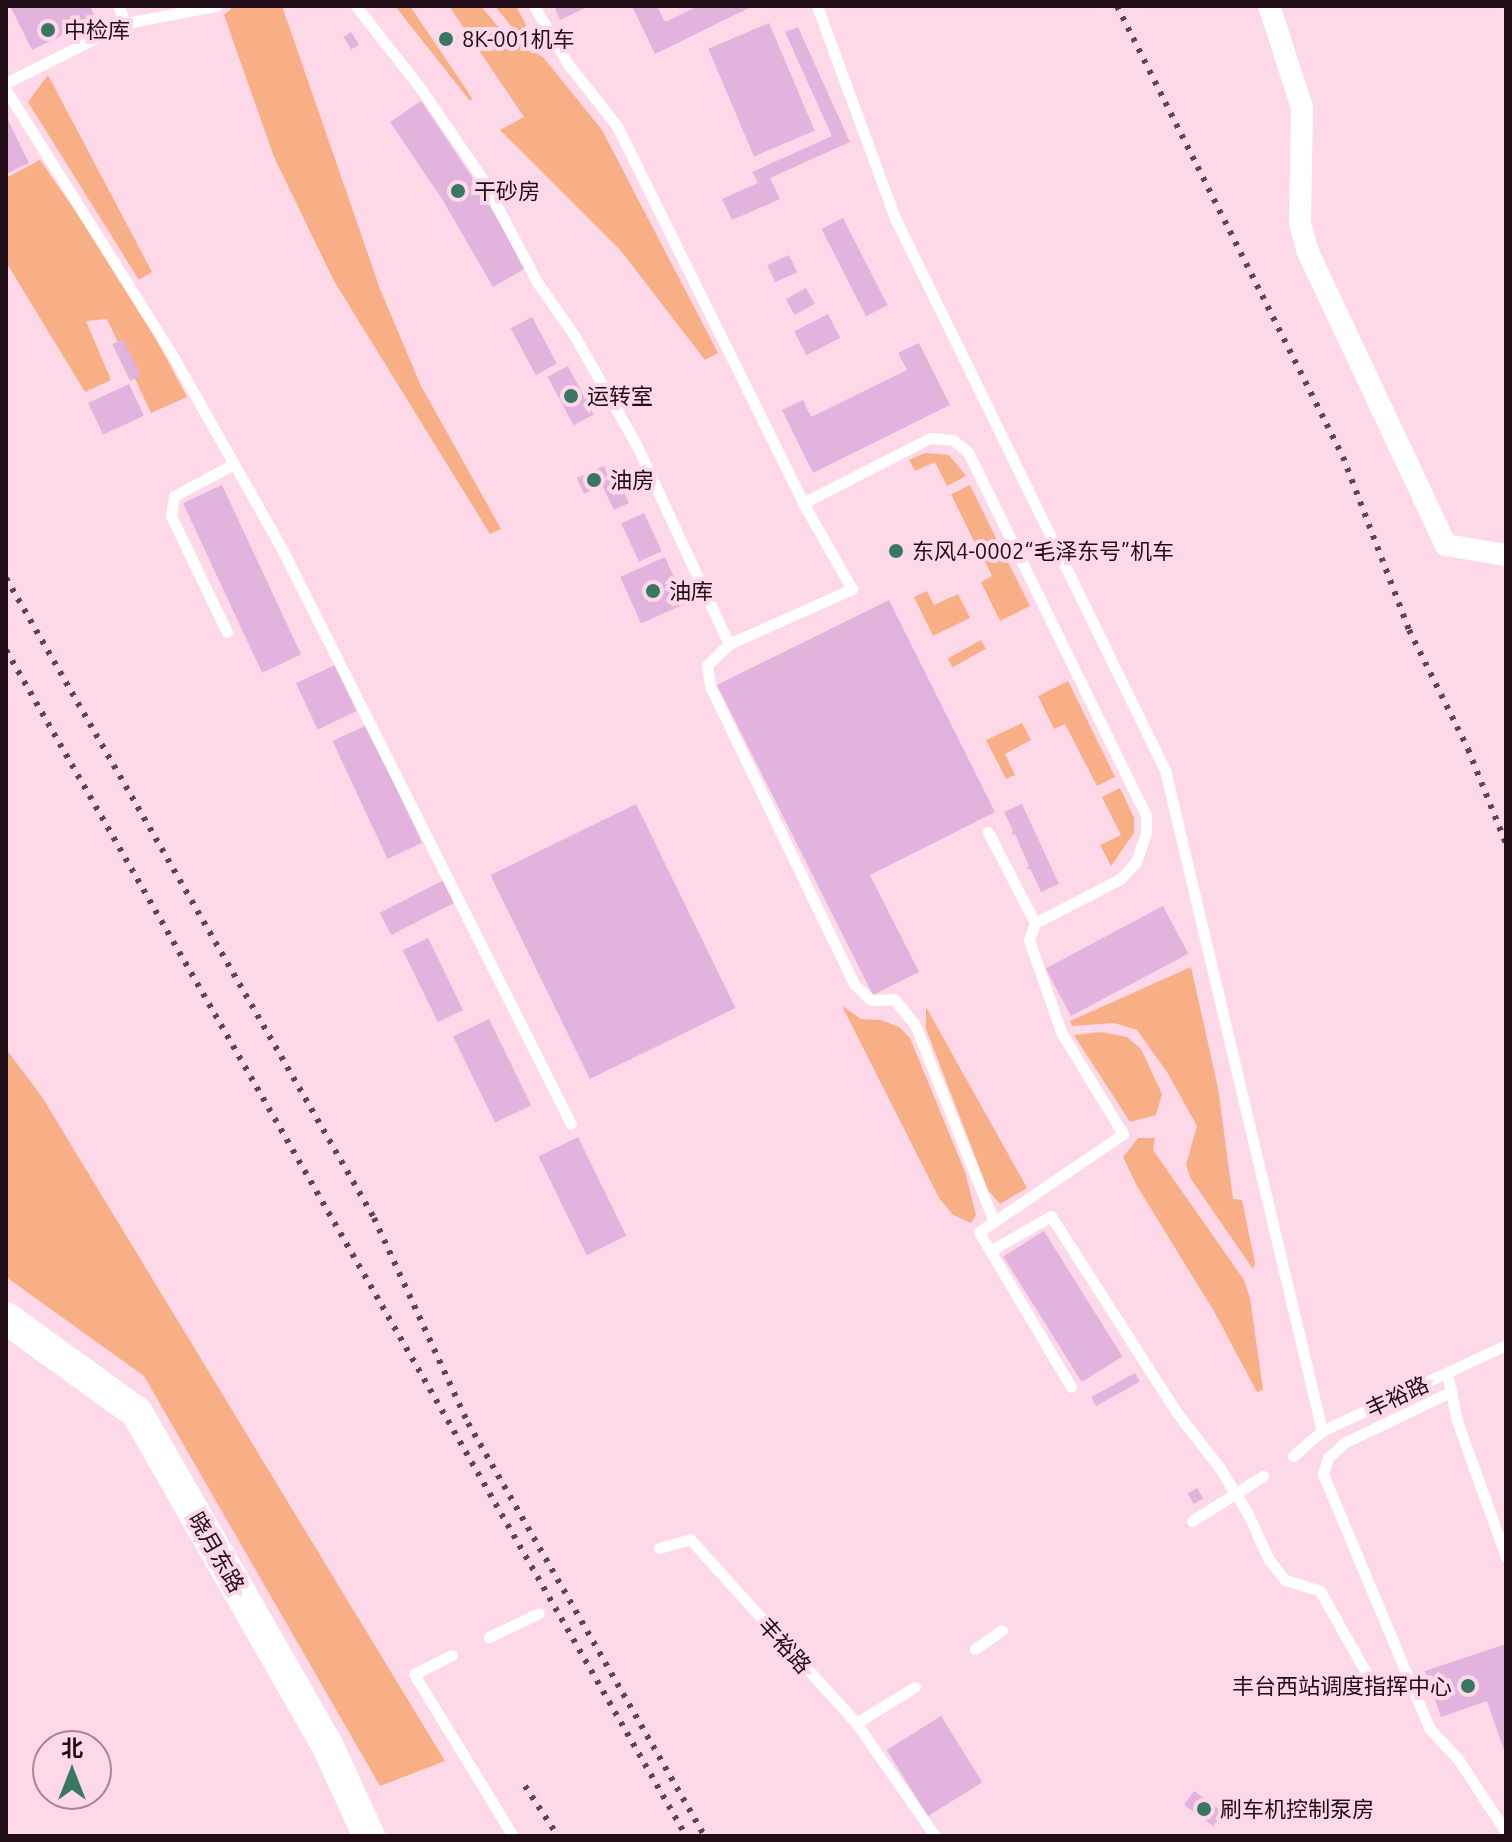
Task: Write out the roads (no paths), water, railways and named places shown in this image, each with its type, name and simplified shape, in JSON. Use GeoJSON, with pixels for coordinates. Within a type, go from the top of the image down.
{"type":"FeatureCollection","features":[{"type":"Feature","properties":{"kind":"street"},"geometry":{"type":"LineString","coordinates":[[1269,6],[1302,107],[1300,223],[1307,250],[1446,545],[1506,555]]}},
{"type":"Feature","properties":{"kind":"street","name":"晓月东路"},"geometry":{"type":"LineString","coordinates":[[6,1318],[137,1413],[328,1747],[369,1836]]}},
{"type":"Feature","properties":{"kind":"lane"},"geometry":{"type":"LineString","coordinates":[[118,6],[126,23]]}},
{"type":"Feature","properties":{"kind":"lane"},"geometry":{"type":"LineString","coordinates":[[6,83],[126,23],[216,6]]}},
{"type":"Feature","properties":{"kind":"lane"},"geometry":{"type":"LineString","coordinates":[[356,6],[421,89],[482,178],[537,282],[574,335],[636,444],[729,644]]}},
{"type":"Feature","properties":{"kind":"lane"},"geometry":{"type":"LineString","coordinates":[[534,6],[568,64],[617,126],[803,503],[852,589],[729,644],[707,665],[710,686],[854,984],[871,1000],[894,999],[915,1025],[994,1222]]}},
{"type":"Feature","properties":{"kind":"lane"},"geometry":{"type":"LineString","coordinates":[[817,6],[895,218],[1165,770],[1322,1431]]}},
{"type":"Feature","properties":{"kind":"lane"},"geometry":{"type":"LineString","coordinates":[[6,90],[174,358],[283,551],[571,1124]]}},
{"type":"Feature","properties":{"kind":"lane"},"geometry":{"type":"LineString","coordinates":[[803,503],[930,438],[953,440],[968,452],[1146,816],[1146,833],[1136,862],[1120,879],[1035,923],[1029,940],[1061,1032],[1123,1134],[979,1232],[1071,1387]]}},
{"type":"Feature","properties":{"kind":"lane"},"geometry":{"type":"LineString","coordinates":[[227,632],[171,516],[174,496],[234,464]]}},
{"type":"Feature","properties":{"kind":"lane"},"geometry":{"type":"LineString","coordinates":[[988,832],[1035,923]]}},
{"type":"Feature","properties":{"kind":"lane"},"geometry":{"type":"LineString","coordinates":[[990,1251],[1051,1216],[1177,1413],[1219,1467],[1247,1512],[1269,1560],[1285,1580],[1320,1591],[1367,1674]]}},
{"type":"Feature","properties":{"kind":"lane","name":"丰裕路"},"geometry":{"type":"LineString","coordinates":[[1293,1456],[1322,1431],[1506,1345]]}},
{"type":"Feature","properties":{"kind":"lane"},"geometry":{"type":"LineString","coordinates":[[1447,1373],[1457,1421],[1506,1557]]}},
{"type":"Feature","properties":{"kind":"lane"},"geometry":{"type":"LineString","coordinates":[[1452,1391],[1344,1443],[1328,1458],[1323,1474],[1429,1728],[1458,1759],[1506,1832]]}},
{"type":"Feature","properties":{"kind":"lane"},"geometry":{"type":"LineString","coordinates":[[1192,1521],[1263,1476]]}},
{"type":"Feature","properties":{"kind":"lane","name":"丰裕路"},"geometry":{"type":"LineString","coordinates":[[659,1548],[690,1539],[856,1723]]}},
{"type":"Feature","properties":{"kind":"lane"},"geometry":{"type":"LineString","coordinates":[[489,1637],[539,1613]]}},
{"type":"Feature","properties":{"kind":"lane"},"geometry":{"type":"LineString","coordinates":[[975,1649],[1002,1630]]}},
{"type":"Feature","properties":{"kind":"lane"},"geometry":{"type":"LineString","coordinates":[[452,1655],[414,1674],[513,1836]]}},
{"type":"Feature","properties":{"kind":"lane"},"geometry":{"type":"LineString","coordinates":[[915,1687],[856,1723],[935,1836]]}},
{"type":"Feature","properties":{"kind":"railway"},"geometry":{"type":"LineString","coordinates":[[1117,6],[1343,457],[1409,630],[1468,749],[1506,844]]}},
{"type":"Feature","properties":{"kind":"railway"},"geometry":{"type":"LineString","coordinates":[[6,578],[374,1218],[468,1423],[705,1836]]}},
{"type":"Feature","properties":{"kind":"railway"},"geometry":{"type":"LineString","coordinates":[[6,650],[686,1836]]}},
{"type":"Feature","properties":{"kind":"railway"},"geometry":{"type":"LineString","coordinates":[[525,1786],[558,1836]]}},
{"type":"Feature","properties":{"kind":"place","name":"中检库"},"geometry":{"type":"Point","coordinates":[48,30]}},
{"type":"Feature","properties":{"kind":"place","name":"8K-001机车"},"geometry":{"type":"Point","coordinates":[446,39]}},
{"type":"Feature","properties":{"kind":"place","name":"干砂房"},"geometry":{"type":"Point","coordinates":[458,191]}},
{"type":"Feature","properties":{"kind":"place","name":"运转室"},"geometry":{"type":"Point","coordinates":[571,396]}},
{"type":"Feature","properties":{"kind":"place","name":"油房"},"geometry":{"type":"Point","coordinates":[594,480]}},
{"type":"Feature","properties":{"kind":"place","name":"东风4-0002“毛泽东号”机车"},"geometry":{"type":"Point","coordinates":[896,551]}},
{"type":"Feature","properties":{"kind":"place","name":"油库"},"geometry":{"type":"Point","coordinates":[653,591]}},
{"type":"Feature","properties":{"kind":"place","name":"丰台西站调度指挥中心"},"geometry":{"type":"Point","coordinates":[1468,1686]}},
{"type":"Feature","properties":{"kind":"place","name":"刷车机控制泵房"},"geometry":{"type":"Point","coordinates":[1204,1809]}}]}
